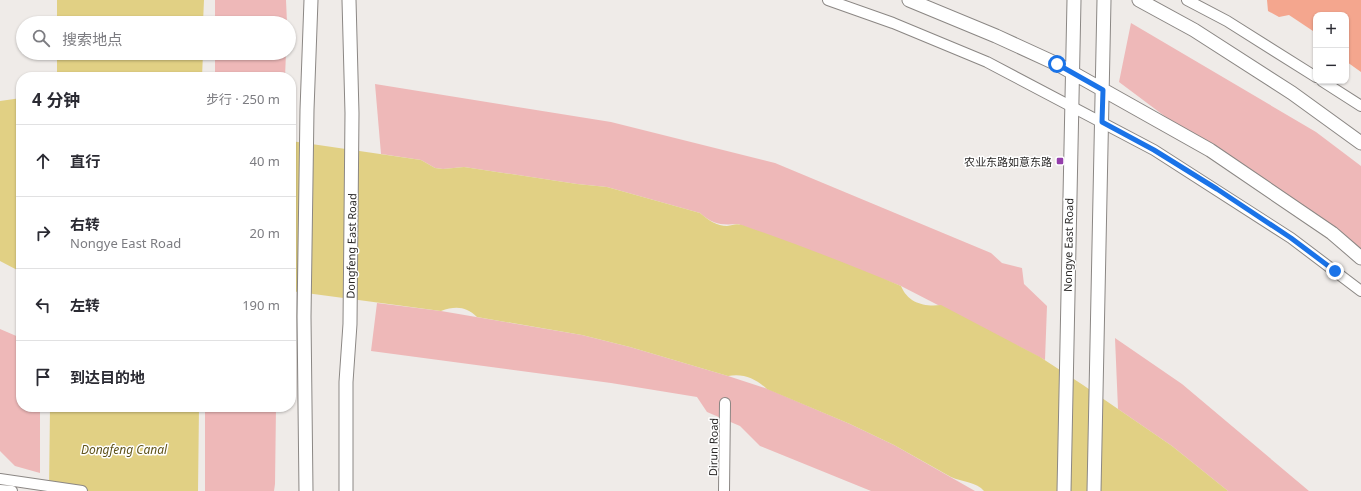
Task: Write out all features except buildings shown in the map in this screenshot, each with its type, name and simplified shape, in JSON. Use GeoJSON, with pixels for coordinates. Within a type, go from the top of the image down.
{"type":"FeatureCollection","features":[{"type":"Feature","properties":{"kind":"main road"},"geometry":{"type":"LineString","coordinates":[[306,491],[304,317],[307,110],[311,0]]}},
{"type":"Feature","properties":{"kind":"main road","name":"Dongfeng East Road"},"geometry":{"type":"LineString","coordinates":[[346,491],[346,382],[350,324],[352,113],[349,0]]}},
{"type":"Feature","properties":{"kind":"main road"},"geometry":{"type":"LineString","coordinates":[[909,0],[996,36],[1072,73],[1210,150],[1332,234],[1361,258]]}},
{"type":"Feature","properties":{"kind":"main road","name":"Nongye East Road"},"geometry":{"type":"LineString","coordinates":[[1064,491],[1074,0]]}},
{"type":"Feature","properties":{"kind":"main road"},"geometry":{"type":"LineString","coordinates":[[1094,491],[1104,0]]}},
{"type":"Feature","properties":{"kind":"main road"},"geometry":{"type":"LineString","coordinates":[[1139,0],[1194,30],[1292,93],[1361,143]]}},
{"type":"Feature","properties":{"kind":"street"},"geometry":{"type":"LineString","coordinates":[[828,0],[893,23],[987,62],[1154,150],[1291,238],[1361,291]]}},
{"type":"Feature","properties":{"kind":"street"},"geometry":{"type":"LineString","coordinates":[[1187,0],[1227,21],[1313,75]]}},
{"type":"Feature","properties":{"kind":"street"},"geometry":{"type":"LineString","coordinates":[[1327,84],[1361,106]]}},
{"type":"Feature","properties":{"kind":"street","name":"Dirun Road"},"geometry":{"type":"LineString","coordinates":[[724,491],[725,403]]}},
{"type":"Feature","properties":{"kind":"street"},"geometry":{"type":"LineString","coordinates":[[0,479],[82,491]]}},
{"type":"Feature","properties":{"kind":"street"},"geometry":{"type":"LineString","coordinates":[[0,490],[12,491]]}},
{"type":"Feature","properties":{"kind":"shaded area"},"geometry":{"type":"Polygon","coordinates":[[[215,0],[286,0],[287,16],[215,16],[215,0]]]}},
{"type":"Feature","properties":{"kind":"shaded area"},"geometry":{"type":"Polygon","coordinates":[[[1131,23],[1316,132],[1361,166],[1361,263],[1119,82],[1131,23]]]}},
{"type":"Feature","properties":{"kind":"shaded area"},"geometry":{"type":"Polygon","coordinates":[[[215,60],[286,60],[285,72],[215,72],[215,60]]]}},
{"type":"Feature","properties":{"kind":"shaded area"},"geometry":{"type":"Polygon","coordinates":[[[375,84],[611,122],[775,163],[991,253],[1002,263],[1022,268],[1024,284],[1047,306],[1045,360],[901,286],[738,224],[714,222],[700,213],[607,187],[464,167],[443,169],[435,168],[421,160],[381,154],[375,84]]]}},
{"type":"Feature","properties":{"kind":"shaded area"},"geometry":{"type":"Polygon","coordinates":[[[377,303],[441,311],[582,335],[630,347],[728,376],[768,389],[850,424],[894,445],[975,491],[871,491],[760,446],[740,426],[707,412],[697,397],[611,383],[371,351],[377,303]]]}},
{"type":"Feature","properties":{"kind":"shaded area"},"geometry":{"type":"Polygon","coordinates":[[[0,329],[16,336],[16,412],[40,412],[40,473],[15,466],[0,451],[0,329]]]}},
{"type":"Feature","properties":{"kind":"shaded area"},"geometry":{"type":"Polygon","coordinates":[[[1115,338],[1182,384],[1309,491],[1228,491],[1172,446],[1118,409],[1115,338]]]}},
{"type":"Feature","properties":{"kind":"shaded area"},"geometry":{"type":"Polygon","coordinates":[[[205,412],[276,412],[274,491],[205,491],[205,412]]]}},
{"type":"Feature","properties":{"kind":"water"},"geometry":{"type":"Polygon","coordinates":[[[57,0],[204,0],[203,16],[57,16],[57,0]]]}},
{"type":"Feature","properties":{"kind":"water"},"geometry":{"type":"Polygon","coordinates":[[[57,60],[203,60],[202,72],[57,72],[57,60]]]}},
{"type":"Feature","properties":{"kind":"water"},"geometry":{"type":"Polygon","coordinates":[[[16,99],[16,269],[0,261],[0,101],[16,99]]]}},
{"type":"Feature","properties":{"kind":"water"},"geometry":{"type":"Polygon","coordinates":[[[296,142],[421,160],[435,168],[443,169],[464,167],[607,187],[700,213],[716,224],[727,226],[740,224],[802,247],[901,286],[904,292],[917,303],[941,305],[1040,357],[1172,446],[1228,491],[984,491],[973,484],[951,477],[894,445],[850,424],[767,389],[759,382],[744,376],[728,376],[630,347],[582,335],[477,317],[473,313],[460,308],[451,308],[441,311],[296,292],[296,142]]]}},
{"type":"Feature","properties":{"kind":"water","name":"Dongfeng Canal"},"geometry":{"type":"Polygon","coordinates":[[[50,412],[199,412],[198,491],[49,491],[50,412]]]}},
{"type":"Feature","properties":{"kind":"place","name":"农业东路如意东路"},"geometry":{"type":"Point","coordinates":[1060,161]}},
{"type":"Feature","properties":{"kind":"route"},"geometry":{"type":"LineString","coordinates":[[1057,64],[1103,90],[1102,122],[1154,150],[1217,189],[1291,238],[1335,271]]}}]}
